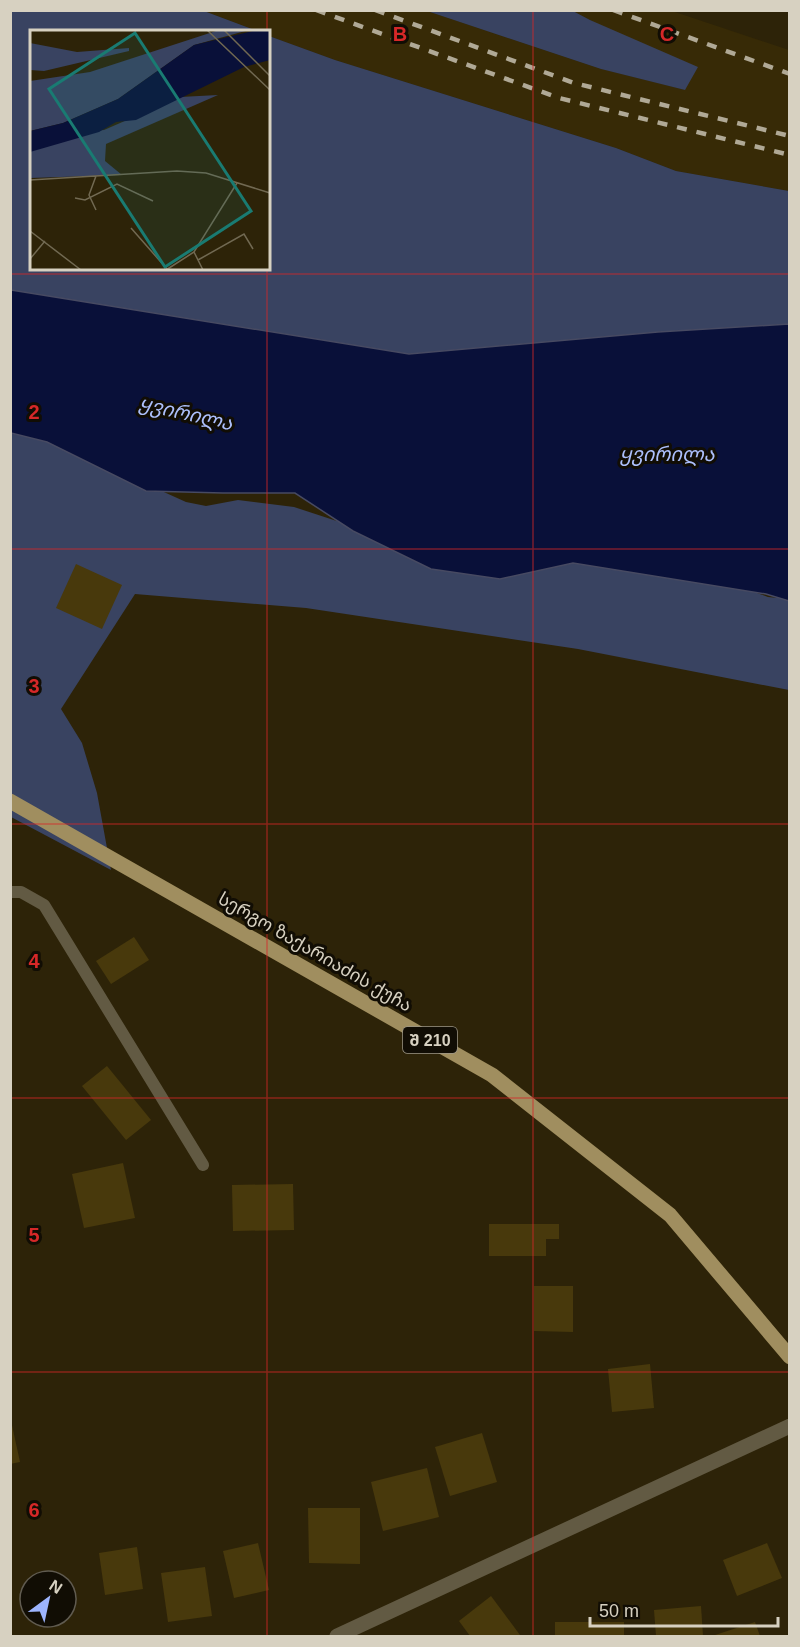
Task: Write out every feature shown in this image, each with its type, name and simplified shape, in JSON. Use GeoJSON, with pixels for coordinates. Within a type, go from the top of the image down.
{"type":"FeatureCollection","features":[{"type":"Feature","properties":{"kind":"main road","name":"სერგო ზაქარიაძის ქუჩა"},"geometry":{"type":"LineString","coordinates":[[10,801],[492,1075],[670,1215],[789,1357]]}},
{"type":"Feature","properties":{"kind":"street"},"geometry":{"type":"LineString","coordinates":[[337,1636],[789,1426]]}},
{"type":"Feature","properties":{"kind":"lane"},"geometry":{"type":"LineString","coordinates":[[10,892],[21,892],[45,905],[203,1165]]}},
{"type":"Feature","properties":{"kind":"shaded area"},"geometry":{"type":"Polygon","coordinates":[[[10,11],[204,11],[254,30],[30,30],[30,270],[270,270],[270,36],[335,60],[616,148],[676,171],[789,191],[789,324],[658,332],[409,354],[11,290],[10,11]]]}},
{"type":"Feature","properties":{"kind":"shaded area"},"geometry":{"type":"Polygon","coordinates":[[[204,11],[427,11],[601,69],[685,90],[590,20],[573,11],[672,11],[789,50],[789,191],[676,171],[616,148],[335,60],[270,36],[270,30],[254,30],[204,11]]]}},
{"type":"Feature","properties":{"kind":"shaded area"},"geometry":{"type":"Polygon","coordinates":[[[427,11],[573,11],[698,67],[685,90],[601,69],[427,11]]]}},
{"type":"Feature","properties":{"kind":"shaded area"},"geometry":{"type":"Polygon","coordinates":[[[11,423],[186,502],[206,506],[238,500],[294,507],[413,546],[706,575],[768,597],[789,599],[789,690],[578,649],[306,608],[135,594],[61,709],[82,743],[97,793],[111,870],[11,817],[11,423]]]}},
{"type":"Feature","properties":{"kind":"water","name":"ყვირილა"},"geometry":{"type":"Polygon","coordinates":[[[11,290],[409,354],[658,332],[789,324],[789,601],[766,594],[573,563],[500,579],[431,569],[353,531],[295,493],[146,491],[47,442],[11,433],[11,290]]]}},
{"type":"Feature","properties":{"kind":"building"},"geometry":{"type":"Polygon","coordinates":[[[76,564],[122,585],[102,629],[56,608],[76,564]]]}},
{"type":"Feature","properties":{"kind":"building"},"geometry":{"type":"Polygon","coordinates":[[[134,937],[149,960],[111,984],[96,961],[134,937]]]}},
{"type":"Feature","properties":{"kind":"building"},"geometry":{"type":"Polygon","coordinates":[[[107,1066],[151,1120],[126,1140],[82,1086],[107,1066]]]}},
{"type":"Feature","properties":{"kind":"building"},"geometry":{"type":"Polygon","coordinates":[[[123,1163],[135,1218],[84,1228],[72,1174],[123,1163]]]}},
{"type":"Feature","properties":{"kind":"building"},"geometry":{"type":"Polygon","coordinates":[[[293,1184],[294,1230],[233,1231],[232,1185],[293,1184]]]}},
{"type":"Feature","properties":{"kind":"building"},"geometry":{"type":"Polygon","coordinates":[[[489,1224],[559,1224],[559,1239],[546,1239],[546,1256],[489,1256],[489,1224]]]}},
{"type":"Feature","properties":{"kind":"building"},"geometry":{"type":"Polygon","coordinates":[[[534,1286],[573,1286],[573,1332],[534,1331],[534,1286]]]}},
{"type":"Feature","properties":{"kind":"building"},"geometry":{"type":"Polygon","coordinates":[[[650,1364],[654,1408],[612,1412],[608,1369],[650,1364]]]}},
{"type":"Feature","properties":{"kind":"building"},"geometry":{"type":"Polygon","coordinates":[[[10,1416],[20,1462],[10,1464],[10,1416]]]}},
{"type":"Feature","properties":{"kind":"building"},"geometry":{"type":"Polygon","coordinates":[[[482,1433],[497,1482],[450,1496],[435,1447],[482,1433]]]}},
{"type":"Feature","properties":{"kind":"building"},"geometry":{"type":"Polygon","coordinates":[[[427,1468],[439,1517],[383,1531],[371,1482],[427,1468]]]}},
{"type":"Feature","properties":{"kind":"building"},"geometry":{"type":"Polygon","coordinates":[[[308,1508],[360,1508],[360,1564],[309,1563],[308,1508]]]}},
{"type":"Feature","properties":{"kind":"building"},"geometry":{"type":"Polygon","coordinates":[[[258,1543],[269,1590],[234,1598],[223,1551],[258,1543]]]}},
{"type":"Feature","properties":{"kind":"building"},"geometry":{"type":"Polygon","coordinates":[[[767,1543],[782,1578],[737,1596],[723,1560],[767,1543]]]}},
{"type":"Feature","properties":{"kind":"building"},"geometry":{"type":"Polygon","coordinates":[[[137,1547],[143,1589],[105,1595],[99,1553],[137,1547]]]}},
{"type":"Feature","properties":{"kind":"building"},"geometry":{"type":"Polygon","coordinates":[[[205,1567],[212,1616],[168,1622],[161,1573],[205,1567]]]}},
{"type":"Feature","properties":{"kind":"building"},"geometry":{"type":"Polygon","coordinates":[[[491,1596],[519,1636],[470,1636],[459,1621],[491,1596]]]}},
{"type":"Feature","properties":{"kind":"building"},"geometry":{"type":"Polygon","coordinates":[[[701,1606],[703,1636],[656,1636],[654,1610],[701,1606]]]}},
{"type":"Feature","properties":{"kind":"building"},"geometry":{"type":"Polygon","coordinates":[[[555,1622],[624,1622],[624,1636],[555,1636],[555,1622]]]}},
{"type":"Feature","properties":{"kind":"building"},"geometry":{"type":"Polygon","coordinates":[[[755,1622],[760,1636],[712,1636],[755,1622]]]}},
{"type":"Feature","properties":{"kind":"railway"},"geometry":{"type":"LineString","coordinates":[[316,10],[559,98],[790,155]]}},
{"type":"Feature","properties":{"kind":"railway"},"geometry":{"type":"LineString","coordinates":[[375,10],[574,83],[790,136]]}},
{"type":"Feature","properties":{"kind":"railway"},"geometry":{"type":"LineString","coordinates":[[613,10],[790,74]]}}]}
